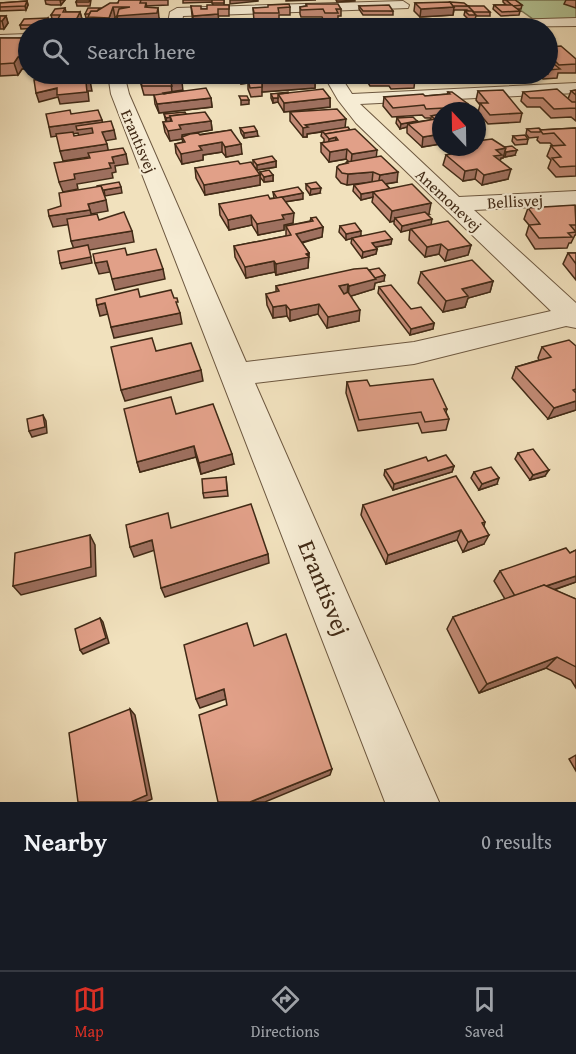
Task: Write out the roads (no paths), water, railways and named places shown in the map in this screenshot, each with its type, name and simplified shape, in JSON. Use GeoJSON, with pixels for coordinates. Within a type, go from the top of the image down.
{"type":"FeatureCollection","features":[{"type":"Feature","properties":{"kind":"street"},"geometry":{"type":"LineString","coordinates":[[176,18],[177,12],[402,2],[403,18]]}},
{"type":"Feature","properties":{"kind":"street"},"geometry":{"type":"LineString","coordinates":[[558,23],[576,22]]}},
{"type":"Feature","properties":{"kind":"street"},"geometry":{"type":"LineString","coordinates":[[0,39],[18,38]]}},
{"type":"Feature","properties":{"kind":"street","name":"Erantisvej"},"geometry":{"type":"LineString","coordinates":[[118,84],[120,94],[412,802]]}},
{"type":"Feature","properties":{"kind":"street","name":"Anemonevej"},"geometry":{"type":"LineString","coordinates":[[337,84],[363,119],[574,317]]}},
{"type":"Feature","properties":{"kind":"street"},"geometry":{"type":"LineString","coordinates":[[347,100],[576,88]]}},
{"type":"Feature","properties":{"kind":"street","name":"Bellisvej"},"geometry":{"type":"LineString","coordinates":[[454,204],[576,198]]}},
{"type":"Feature","properties":{"kind":"street"},"geometry":{"type":"LineString","coordinates":[[236,374],[414,353],[574,317]]}}]}
